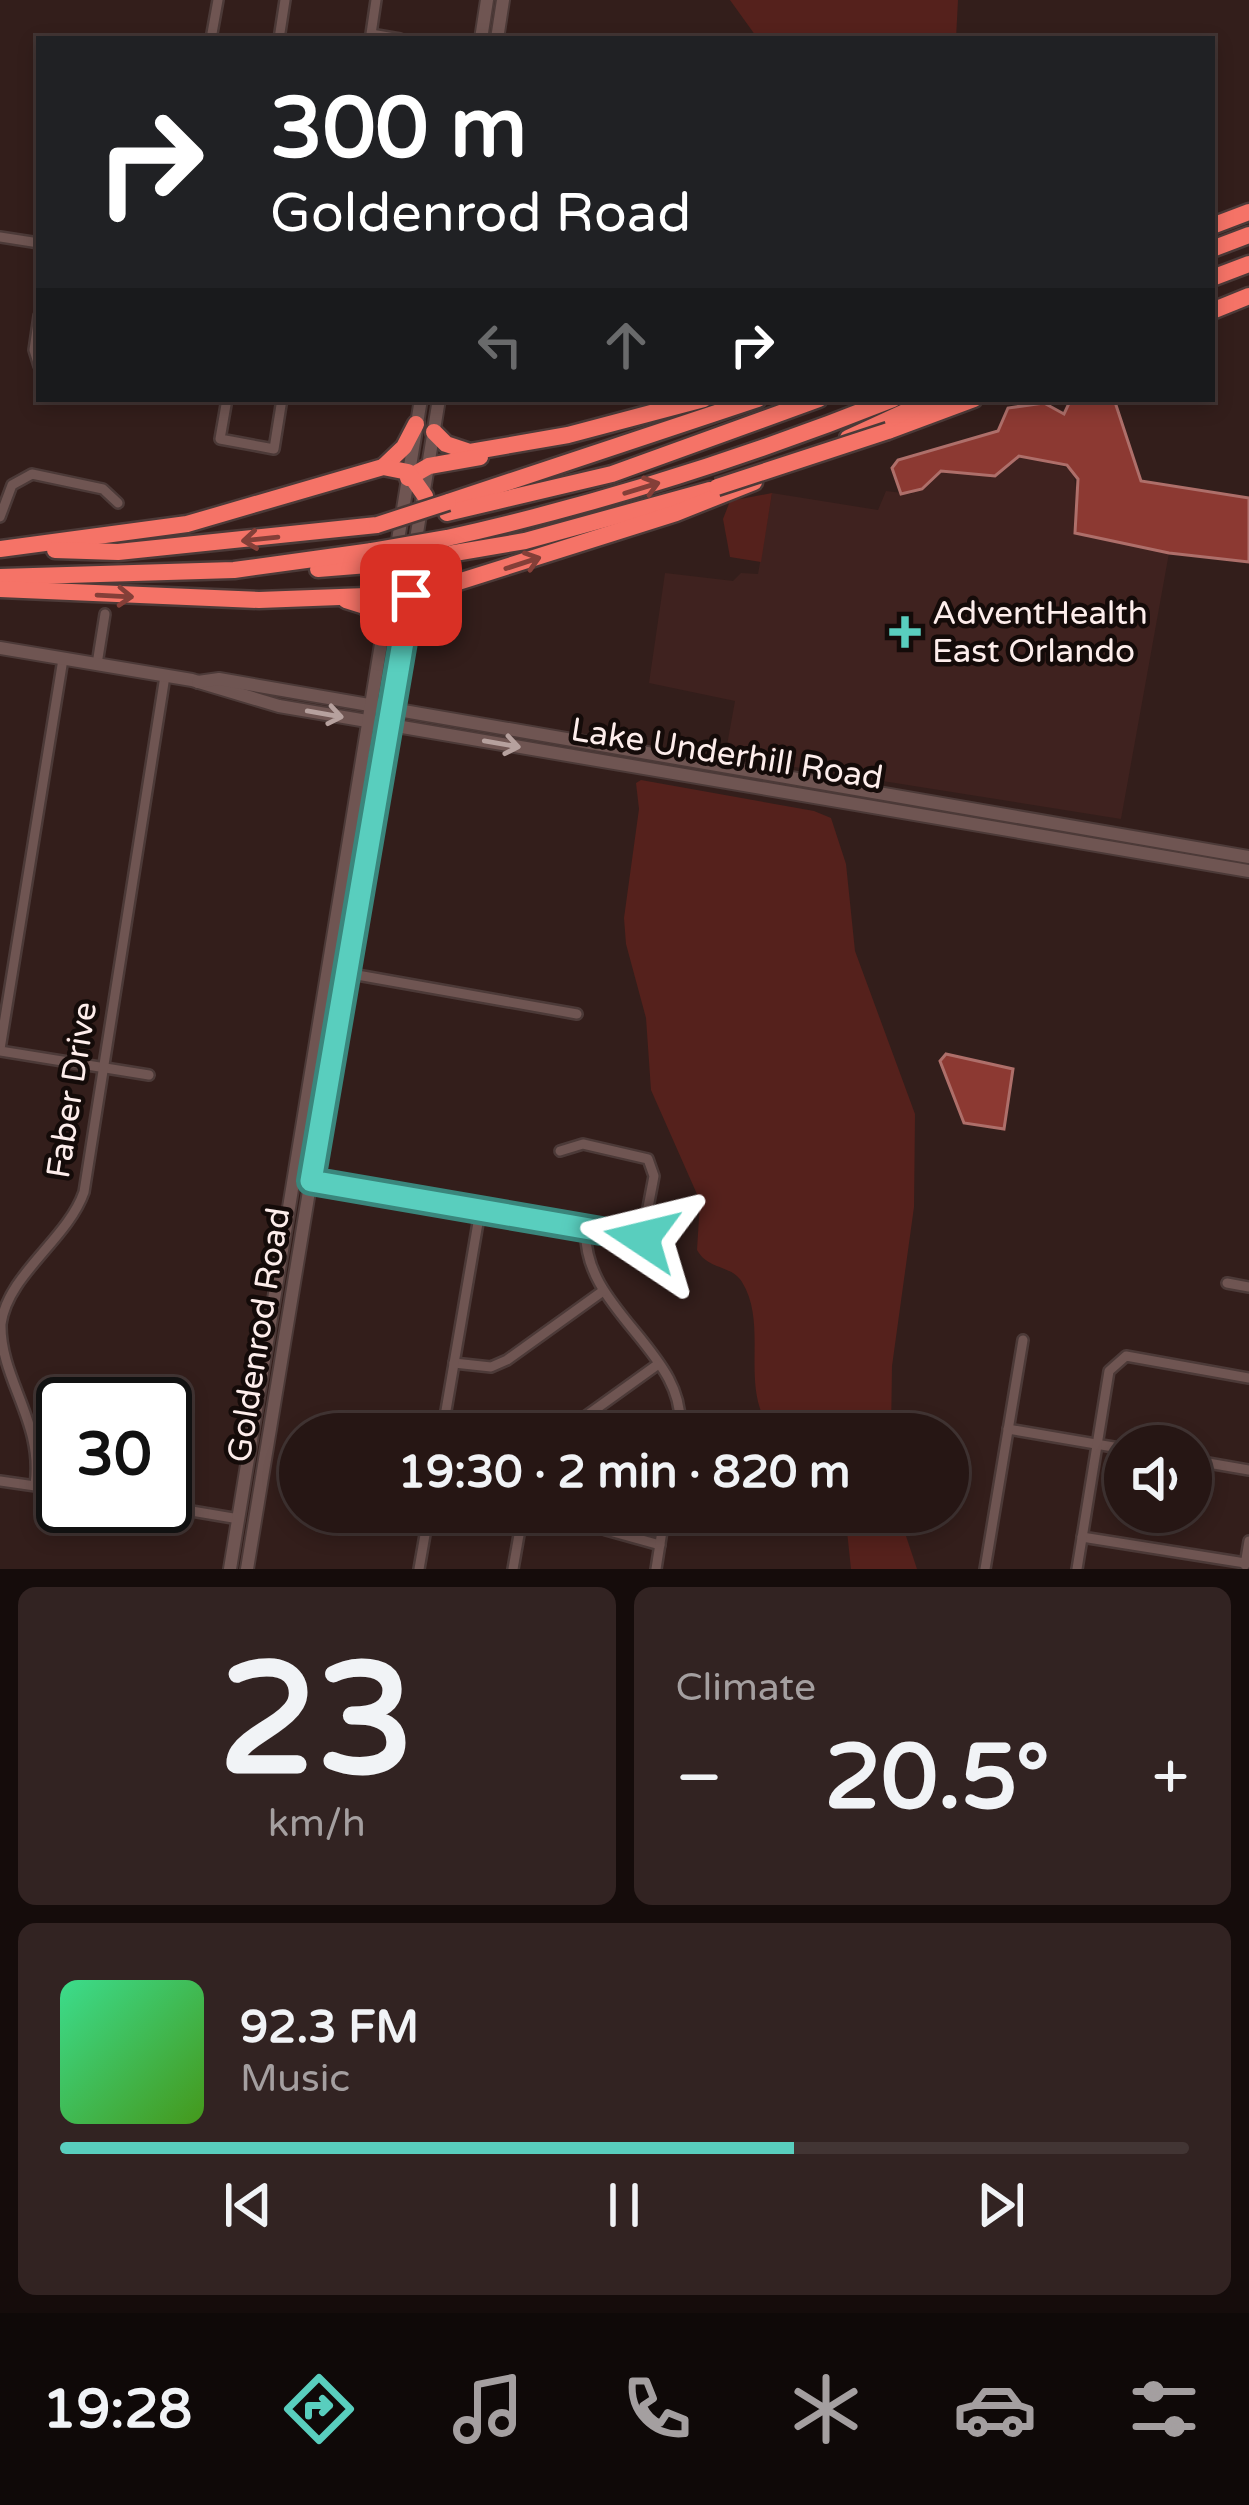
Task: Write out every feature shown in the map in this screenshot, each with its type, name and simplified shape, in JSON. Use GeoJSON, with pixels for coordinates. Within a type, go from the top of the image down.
{"type":"FeatureCollection","features":[{"type":"Feature","properties":{"kind":"highway"},"geometry":{"type":"LineString","coordinates":[[1215,225],[1249,212]]}},
{"type":"Feature","properties":{"kind":"highway"},"geometry":{"type":"LineString","coordinates":[[1215,248],[1249,235]]}},
{"type":"Feature","properties":{"kind":"highway"},"geometry":{"type":"LineString","coordinates":[[1215,277],[1249,264]]}},
{"type":"Feature","properties":{"kind":"highway"},"geometry":{"type":"LineString","coordinates":[[1215,309],[1249,296]]}},
{"type":"Feature","properties":{"kind":"highway"},"geometry":{"type":"LineString","coordinates":[[0,549],[187,524],[383,467],[414,473],[693,402]]}},
{"type":"Feature","properties":{"kind":"highway"},"geometry":{"type":"LineString","coordinates":[[447,507],[749,402]]}},
{"type":"Feature","properties":{"kind":"highway"},"geometry":{"type":"LineString","coordinates":[[0,549],[118,552],[376,525],[612,474],[811,402]]}},
{"type":"Feature","properties":{"kind":"highway"},"geometry":{"type":"LineString","coordinates":[[370,558],[588,504],[770,448],[885,402]]}},
{"type":"Feature","properties":{"kind":"highway"},"geometry":{"type":"LineString","coordinates":[[0,589],[184,599],[411,595],[676,514],[926,402]]}},
{"type":"Feature","properties":{"kind":"highway"},"geometry":{"type":"LineString","coordinates":[[0,577],[233,570],[437,556],[525,542],[717,488],[966,402]]}},
{"type":"Feature","properties":{"kind":"highway"},"geometry":{"type":"LineString","coordinates":[[383,467],[425,428],[446,444],[470,452],[568,435]]}},
{"type":"Feature","properties":{"kind":"highway"},"geometry":{"type":"LineString","coordinates":[[414,473],[425,496]]}},
{"type":"Feature","properties":{"kind":"highway"},"geometry":{"type":"LineString","coordinates":[[340,598],[365,606],[384,628]]}},
{"type":"Feature","properties":{"kind":"main road"},"geometry":{"type":"LineString","coordinates":[[482,36],[488,0]]}},
{"type":"Feature","properties":{"kind":"main road"},"geometry":{"type":"LineString","coordinates":[[497,36],[503,0]]}},
{"type":"Feature","properties":{"kind":"main road","name":"Goldenrod Road"},"geometry":{"type":"LineString","coordinates":[[414,473],[425,428],[421,402]]}},
{"type":"Feature","properties":{"kind":"main road","name":"Goldenrod Road"},"geometry":{"type":"LineString","coordinates":[[230,1569],[389,595],[425,428],[438,402]]}},
{"type":"Feature","properties":{"kind":"main road","name":"Goldenrod Road"},"geometry":{"type":"LineString","coordinates":[[247,1569],[425,496]]}},
{"type":"Feature","properties":{"kind":"main road","name":"Lake Underhill Road"},"geometry":{"type":"LineString","coordinates":[[0,648],[198,682],[254,701],[371,722],[782,780],[1249,857]]}},
{"type":"Feature","properties":{"kind":"main road","name":"Lake Underhill Road"},"geometry":{"type":"LineString","coordinates":[[198,682],[219,679],[374,705],[1249,871]]}},
{"type":"Feature","properties":{"kind":"main road"},"geometry":{"type":"LineString","coordinates":[[989,825],[1022,818]]}},
{"type":"Feature","properties":{"kind":"main road"},"geometry":{"type":"LineString","coordinates":[[1095,844],[1126,836]]}},
{"type":"Feature","properties":{"kind":"main road"},"geometry":{"type":"LineString","coordinates":[[337,927],[338,958],[346,973]]}},
{"type":"Feature","properties":{"kind":"main road"},"geometry":{"type":"LineString","coordinates":[[326,993],[333,1008],[327,1047],[332,1052]]}},
{"type":"Feature","properties":{"kind":"main road"},"geometry":{"type":"LineString","coordinates":[[303,1133],[303,1165],[311,1181]]}},
{"type":"Feature","properties":{"kind":"main road"},"geometry":{"type":"LineString","coordinates":[[293,1190],[301,1201],[301,1241]]}},
{"type":"Feature","properties":{"kind":"street"},"geometry":{"type":"LineString","coordinates":[[212,36],[218,0]]}},
{"type":"Feature","properties":{"kind":"street"},"geometry":{"type":"LineString","coordinates":[[279,36],[285,0]]}},
{"type":"Feature","properties":{"kind":"street"},"geometry":{"type":"LineString","coordinates":[[376,0],[371,34],[383,36]]}},
{"type":"Feature","properties":{"kind":"street"},"geometry":{"type":"LineString","coordinates":[[0,237],[36,243]]}},
{"type":"Feature","properties":{"kind":"street"},"geometry":{"type":"LineString","coordinates":[[226,402],[220,439],[274,449],[282,402]]}},
{"type":"Feature","properties":{"kind":"street"},"geometry":{"type":"LineString","coordinates":[[0,517],[12,485],[32,474],[103,488],[118,503]]}},
{"type":"Feature","properties":{"kind":"street"},"geometry":{"type":"LineString","coordinates":[[97,664],[105,614]]}},
{"type":"Feature","properties":{"kind":"street"},"geometry":{"type":"LineString","coordinates":[[64,658],[0,1050],[149,1075]]}},
{"type":"Feature","properties":{"kind":"street","name":"Faber Drive"},"geometry":{"type":"LineString","coordinates":[[35,1485],[38,1447],[1,1348],[1,1322],[10,1298],[79,1205],[165,676]]}},
{"type":"Feature","properties":{"kind":"street"},"geometry":{"type":"LineString","coordinates":[[346,973],[578,1014]]}},
{"type":"Feature","properties":{"kind":"street"},"geometry":{"type":"LineString","coordinates":[[560,1151],[583,1144],[648,1159],[654,1176],[642,1238]]}},
{"type":"Feature","properties":{"kind":"street"},"geometry":{"type":"LineString","coordinates":[[311,1181],[661,1242]]}},
{"type":"Feature","properties":{"kind":"street"},"geometry":{"type":"LineString","coordinates":[[446,1413],[480,1211]]}},
{"type":"Feature","properties":{"kind":"street"},"geometry":{"type":"LineString","coordinates":[[586,1229],[588,1269],[680,1395],[680,1413]]}},
{"type":"Feature","properties":{"kind":"street"},"geometry":{"type":"LineString","coordinates":[[1227,1283],[1249,1287]]}},
{"type":"Feature","properties":{"kind":"street"},"geometry":{"type":"LineString","coordinates":[[454,1363],[491,1367],[507,1360],[603,1291]]}},
{"type":"Feature","properties":{"kind":"street"},"geometry":{"type":"LineString","coordinates":[[985,1569],[1023,1340]]}},
{"type":"Feature","properties":{"kind":"street"},"geometry":{"type":"LineString","coordinates":[[1077,1569],[1109,1371],[1126,1356],[1249,1378]]}},
{"type":"Feature","properties":{"kind":"street"},"geometry":{"type":"LineString","coordinates":[[591,1413],[657,1365]]}},
{"type":"Feature","properties":{"kind":"street"},"geometry":{"type":"LineString","coordinates":[[1008,1429],[1104,1445]]}},
{"type":"Feature","properties":{"kind":"street"},"geometry":{"type":"LineString","coordinates":[[1212,1464],[1249,1470]]}},
{"type":"Feature","properties":{"kind":"street"},"geometry":{"type":"LineString","coordinates":[[0,1481],[35,1485]]}},
{"type":"Feature","properties":{"kind":"street"},"geometry":{"type":"LineString","coordinates":[[192,1511],[239,1519]]}},
{"type":"Feature","properties":{"kind":"street"},"geometry":{"type":"LineString","coordinates":[[419,1569],[425,1533]]}},
{"type":"Feature","properties":{"kind":"street"},"geometry":{"type":"LineString","coordinates":[[513,1569],[520,1533]]}},
{"type":"Feature","properties":{"kind":"street"},"geometry":{"type":"LineString","coordinates":[[618,1533],[660,1545]]}},
{"type":"Feature","properties":{"kind":"street"},"geometry":{"type":"LineString","coordinates":[[656,1569],[662,1533]]}},
{"type":"Feature","properties":{"kind":"street"},"geometry":{"type":"LineString","coordinates":[[1082,1537],[1245,1566],[1249,1541]]}},
{"type":"Feature","properties":{"kind":"shaded area"},"geometry":{"type":"Polygon","coordinates":[[[730,0],[958,0],[956,36],[756,36],[730,0]]]}},
{"type":"Feature","properties":{"kind":"shaded area"},"geometry":{"type":"Polygon","coordinates":[[[1070,402],[1115,402],[1141,481],[1249,498],[1249,562],[1169,553],[1075,533],[1078,479],[1067,465],[1019,456],[995,476],[941,471],[922,489],[901,494],[892,468],[898,460],[998,431],[1008,408],[1044,403],[1064,414],[1070,402]]]}},
{"type":"Feature","properties":{"kind":"shaded area","name":"AdventHealth East Orlando"},"geometry":{"type":"Polygon","coordinates":[[[1019,456],[1072,469],[1087,537],[1169,553],[1121,819],[725,756],[735,701],[649,683],[665,573],[733,581],[741,573],[758,574],[772,493],[878,510],[886,491],[911,494],[941,471],[995,476],[1019,456]]]}},
{"type":"Feature","properties":{"kind":"shaded area"},"geometry":{"type":"Polygon","coordinates":[[[772,493],[761,562],[730,557],[723,519],[730,501],[772,493]]]}},
{"type":"Feature","properties":{"kind":"shaded area"},"geometry":{"type":"Polygon","coordinates":[[[641,780],[814,811],[831,818],[846,864],[855,951],[915,1114],[914,1207],[892,1366],[891,1413],[762,1413],[749,1297],[738,1277],[707,1261],[697,1250],[700,1201],[651,1090],[646,1018],[626,944],[624,918],[639,809],[636,783],[641,780]]]}},
{"type":"Feature","properties":{"kind":"shaded area"},"geometry":{"type":"Polygon","coordinates":[[[946,1054],[1013,1069],[1004,1129],[964,1123],[940,1061],[946,1054]]]}},
{"type":"Feature","properties":{"kind":"shaded area"},"geometry":{"type":"Polygon","coordinates":[[[847,1533],[905,1533],[917,1569],[851,1569],[847,1533]]]}},
{"type":"Feature","properties":{"kind":"place","name":"AdventHealth East Orlando"},"geometry":{"type":"Point","coordinates":[905,632]}},
{"type":"Feature","properties":{"kind":"route"},"geometry":{"type":"LineString","coordinates":[[411,595],[311,1181],[642,1238]]}}]}
